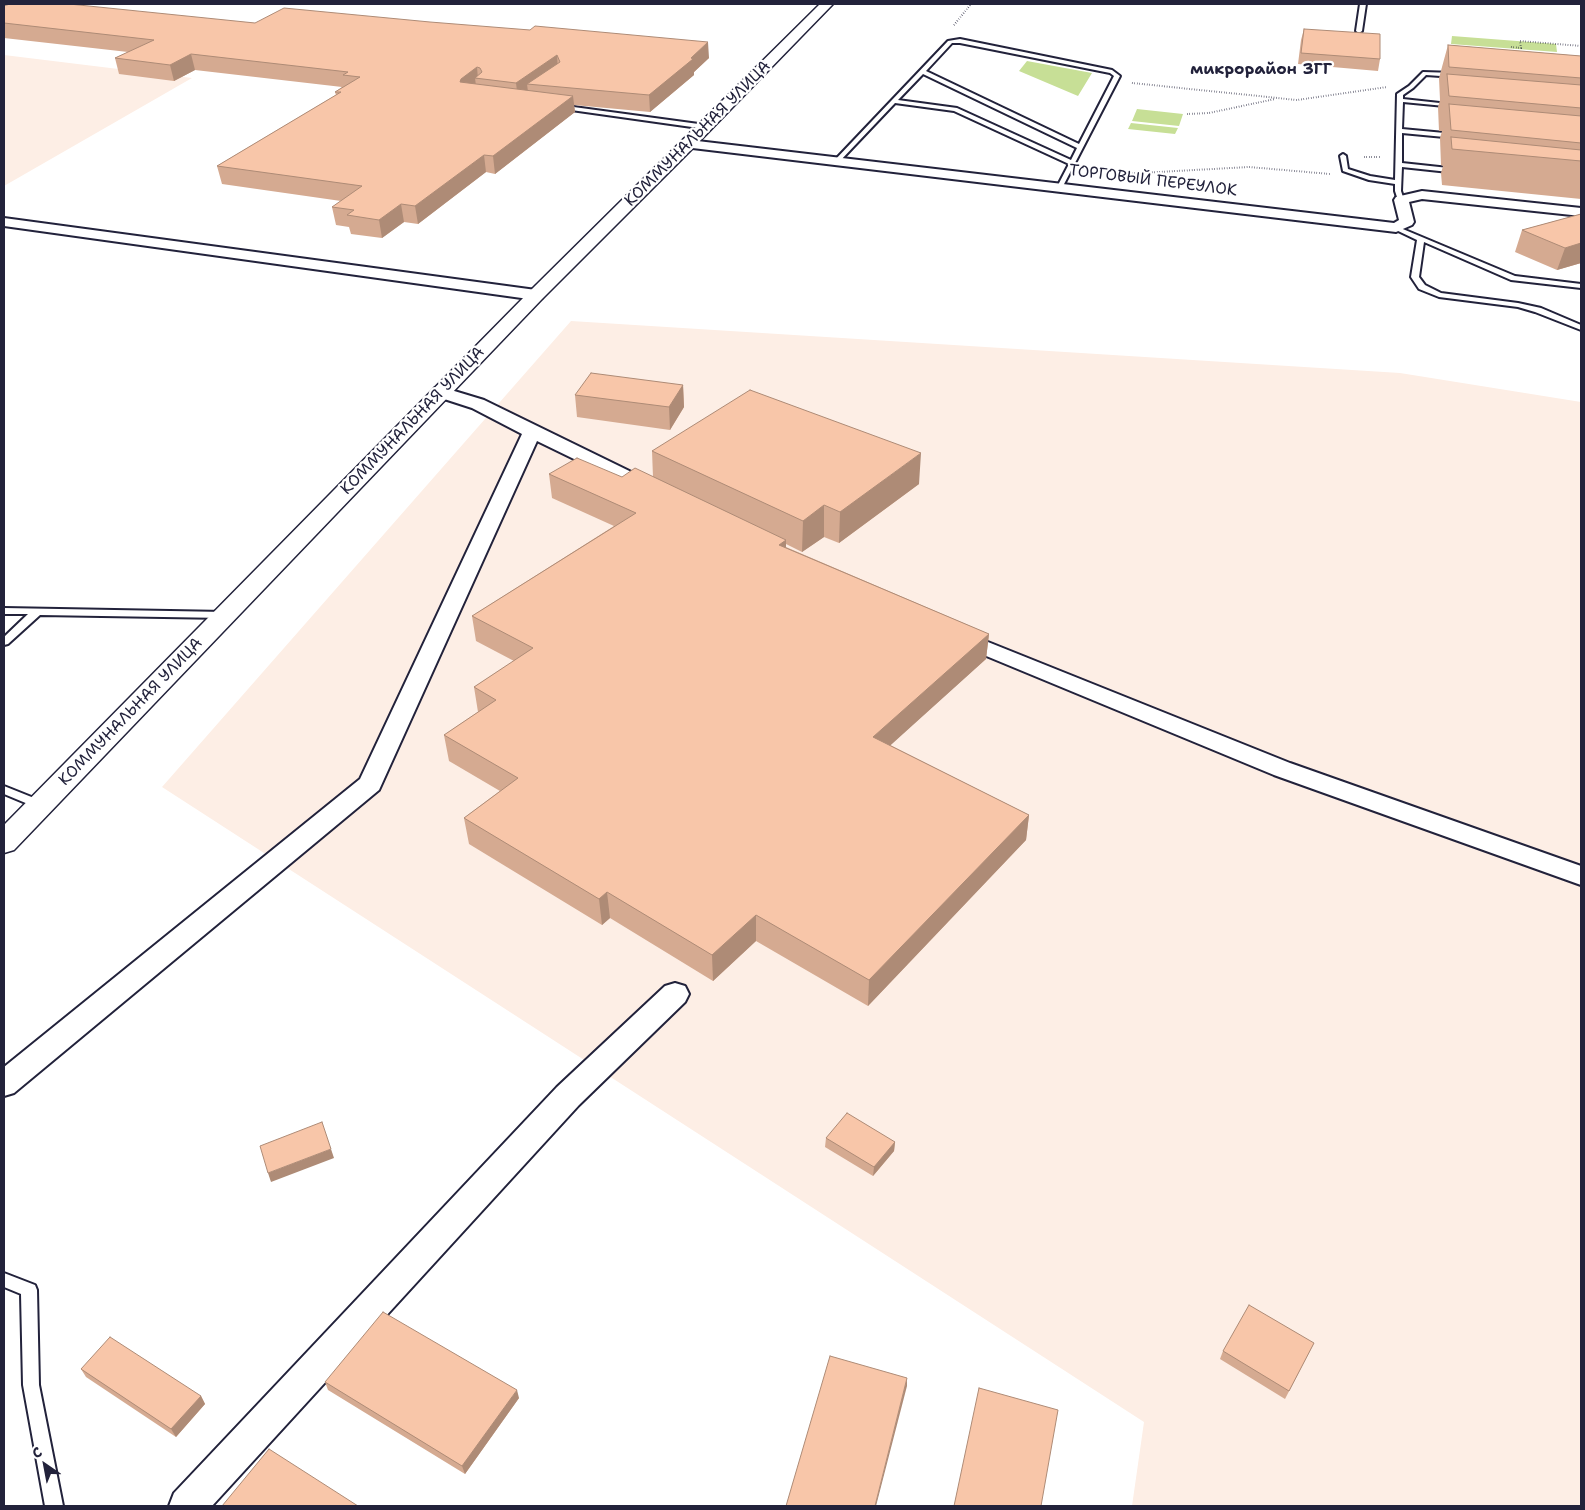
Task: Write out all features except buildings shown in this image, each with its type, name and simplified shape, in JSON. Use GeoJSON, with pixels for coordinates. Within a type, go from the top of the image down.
{"type":"FeatureCollection","features":[{"type":"Feature","properties":{"kind":"main road","name":"КОММУНАЛЬНАЯ УЛИЦА"},"geometry":{"type":"LineString","coordinates":[[4,843],[536,295],[706,127],[826,4]]}},
{"type":"Feature","properties":{"kind":"street","name":"ТОРГОВЫЙ ПЕРЕУЛОК"},"geometry":{"type":"LineString","coordinates":[[689,144],[1396,228]]}},
{"type":"Feature","properties":{"kind":"street"},"geometry":{"type":"LineString","coordinates":[[1396,228],[1407,222],[1401,200],[1422,194],[1581,212]]}},
{"type":"Feature","properties":{"kind":"street"},"geometry":{"type":"LineString","coordinates":[[4,222],[536,295]]}},
{"type":"Feature","properties":{"kind":"street"},"geometry":{"type":"LineString","coordinates":[[441,392],[478,404],[674,501]]}},
{"type":"Feature","properties":{"kind":"street"},"geometry":{"type":"LineString","coordinates":[[4,1084],[370,784],[519,464],[532,432]]}},
{"type":"Feature","properties":{"kind":"street"},"geometry":{"type":"LineString","coordinates":[[942,629],[1282,769],[1581,876]]}},
{"type":"Feature","properties":{"kind":"street"},"geometry":{"type":"LineString","coordinates":[[187,1506],[568,1096],[675,994]]}},
{"type":"Feature","properties":{"kind":"lane"},"geometry":{"type":"LineString","coordinates":[[1359,30],[1362,4]]}},
{"type":"Feature","properties":{"kind":"lane"},"geometry":{"type":"LineString","coordinates":[[837,161],[954,40],[1112,72],[1116,76],[1060,187]]}},
{"type":"Feature","properties":{"kind":"lane"},"geometry":{"type":"LineString","coordinates":[[922,71],[1080,147]]}},
{"type":"Feature","properties":{"kind":"lane"},"geometry":{"type":"LineString","coordinates":[[1401,200],[1398,191],[1400,94],[1426,73],[1464,76]]}},
{"type":"Feature","properties":{"kind":"lane"},"geometry":{"type":"LineString","coordinates":[[1400,100],[1466,106]]}},
{"type":"Feature","properties":{"kind":"lane"},"geometry":{"type":"LineString","coordinates":[[894,101],[956,108],[1072,163]]}},
{"type":"Feature","properties":{"kind":"lane"},"geometry":{"type":"LineString","coordinates":[[547,106],[706,127]]}},
{"type":"Feature","properties":{"kind":"lane"},"geometry":{"type":"LineString","coordinates":[[1399,131],[1466,137]]}},
{"type":"Feature","properties":{"kind":"lane"},"geometry":{"type":"LineString","coordinates":[[1343,156],[1345,170],[1370,178],[1398,182]]}},
{"type":"Feature","properties":{"kind":"lane"},"geometry":{"type":"LineString","coordinates":[[1399,165],[1466,172]]}},
{"type":"Feature","properties":{"kind":"lane"},"geometry":{"type":"LineString","coordinates":[[1396,228],[1514,278],[1581,286]]}},
{"type":"Feature","properties":{"kind":"lane"},"geometry":{"type":"LineString","coordinates":[[1421,239],[1415,277],[1422,287],[1439,295],[1460,300],[1518,305],[1538,310],[1581,328]]}},
{"type":"Feature","properties":{"kind":"lane"},"geometry":{"type":"LineString","coordinates":[[4,611],[225,615]]}},
{"type":"Feature","properties":{"kind":"lane"},"geometry":{"type":"LineString","coordinates":[[4,642],[37,612]]}},
{"type":"Feature","properties":{"kind":"lane"},"geometry":{"type":"LineString","coordinates":[[4,790],[40,805]]}},
{"type":"Feature","properties":{"kind":"lane"},"geometry":{"type":"LineString","coordinates":[[4,1280],[29,1290],[31,1385],[54,1506]]}},
{"type":"Feature","properties":{"kind":"path"},"geometry":{"type":"LineString","coordinates":[[1511,47],[1521,48],[1520,41],[1581,46]]}},
{"type":"Feature","properties":{"kind":"path"},"geometry":{"type":"LineString","coordinates":[[1114,81],[1297,100],[1373,88],[1411,87]]}},
{"type":"Feature","properties":{"kind":"path"},"geometry":{"type":"LineString","coordinates":[[1187,114],[1209,113],[1279,98]]}},
{"type":"Feature","properties":{"kind":"path"},"geometry":{"type":"LineString","coordinates":[[1343,156],[1399,157]]}},
{"type":"Feature","properties":{"kind":"path"},"geometry":{"type":"LineString","coordinates":[[1118,174],[1249,167],[1370,178]]}},
{"type":"Feature","properties":{"kind":"shaded area"},"geometry":{"type":"Polygon","coordinates":[[[4,55],[192,78],[4,186],[4,55]]]}},
{"type":"Feature","properties":{"kind":"shaded area"},"geometry":{"type":"Polygon","coordinates":[[[571,321],[1400,373],[1581,402],[1581,1506],[1132,1506],[1144,1422],[162,787],[571,321]]]}},
{"type":"Feature","properties":{"kind":"green space"},"geometry":{"type":"Polygon","coordinates":[[[1452,36],[1556,44],[1557,52],[1451,44],[1452,36]]]}},
{"type":"Feature","properties":{"kind":"green space"},"geometry":{"type":"Polygon","coordinates":[[[1027,61],[1092,73],[1078,96],[1019,71],[1027,61]]]}},
{"type":"Feature","properties":{"kind":"green space"},"geometry":{"type":"Polygon","coordinates":[[[1137,109],[1183,114],[1179,126],[1132,121],[1137,109]]]}},
{"type":"Feature","properties":{"kind":"green space"},"geometry":{"type":"Polygon","coordinates":[[[1131,123],[1178,128],[1175,134],[1128,129],[1131,123]]]}},
{"type":"Feature","properties":{"kind":"district","name":"микрорайон 3ГГ"},"geometry":{"type":"Point","coordinates":[1261,70]}}]}
